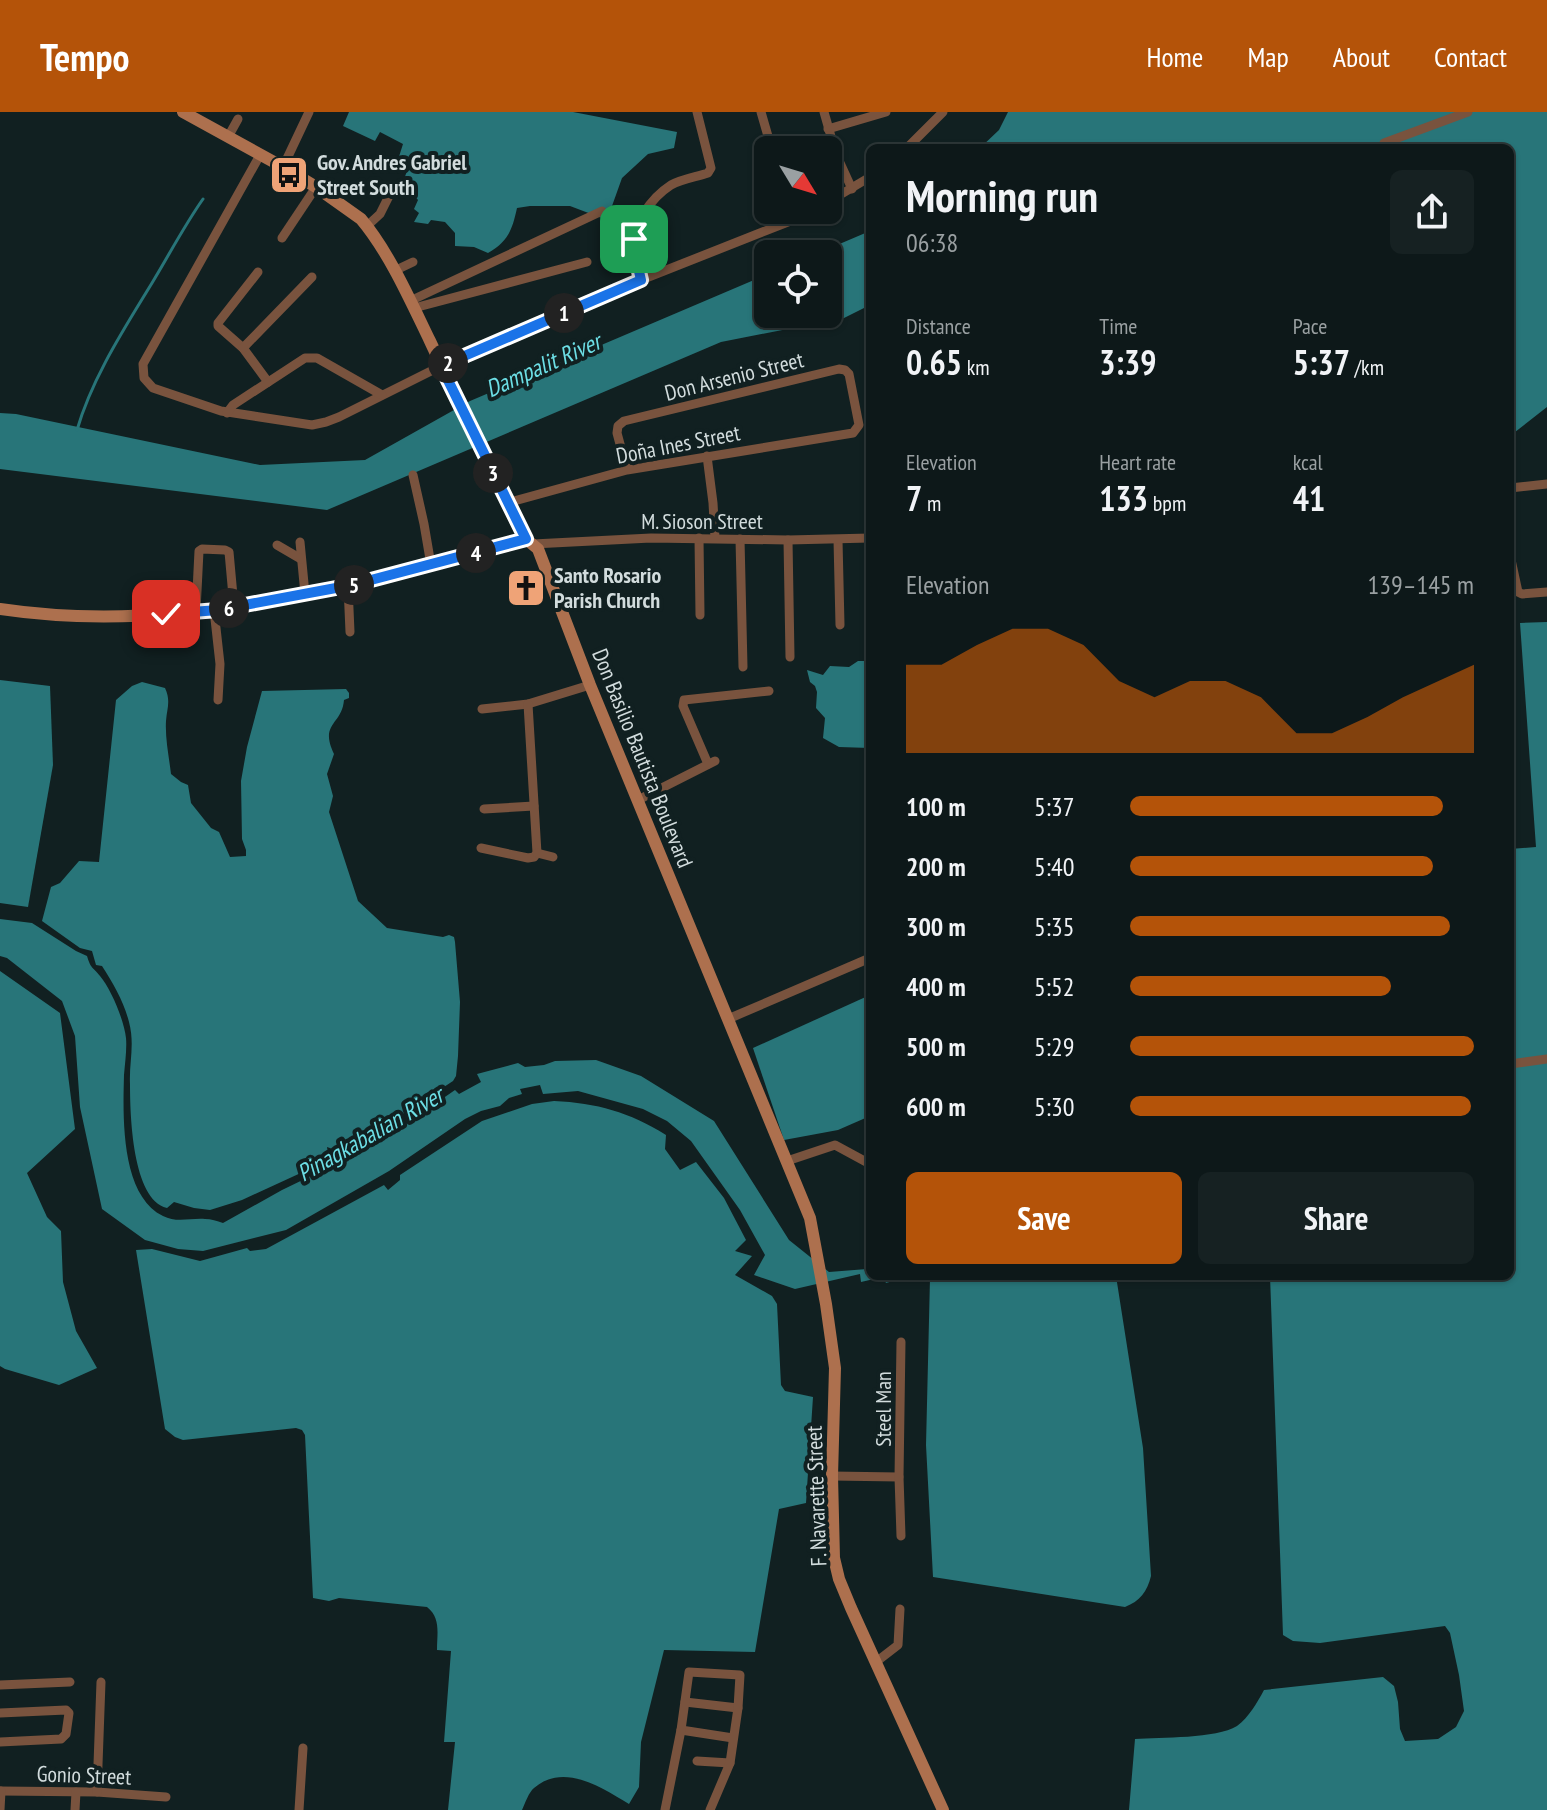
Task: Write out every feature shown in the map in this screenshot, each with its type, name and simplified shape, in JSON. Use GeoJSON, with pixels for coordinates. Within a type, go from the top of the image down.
{"type":"FeatureCollection","features":[{"type":"Feature","properties":{"kind":"main road","name":"Don Basilio Bautista Boulevard"},"geometry":{"type":"LineString","coordinates":[[183,112],[283,167],[350,211],[367,226],[412,304],[507,503],[530,542],[538,549],[590,685],[810,1218],[826,1304]]}},
{"type":"Feature","properties":{"kind":"main road"},"geometry":{"type":"LineString","coordinates":[[0,609],[67,617],[214,610],[348,586],[530,542]]}},
{"type":"Feature","properties":{"kind":"main road","name":"F. Navarette Street"},"geometry":{"type":"LineString","coordinates":[[826,1304],[835,1368],[832,1476],[834,1558],[839,1579],[943,1810]]}},
{"type":"Feature","properties":{"kind":"street"},"geometry":{"type":"LineString","coordinates":[[283,167],[309,112]]}},
{"type":"Feature","properties":{"kind":"street"},"geometry":{"type":"LineString","coordinates":[[641,280],[634,239],[645,211],[673,184],[708,173],[711,168],[697,112]]}},
{"type":"Feature","properties":{"kind":"street"},"geometry":{"type":"LineString","coordinates":[[761,112],[768,136]]}},
{"type":"Feature","properties":{"kind":"street"},"geometry":{"type":"LineString","coordinates":[[824,112],[836,154],[852,189]]}},
{"type":"Feature","properties":{"kind":"street"},"geometry":{"type":"LineString","coordinates":[[828,129],[886,112]]}},
{"type":"Feature","properties":{"kind":"street"},"geometry":{"type":"LineString","coordinates":[[1384,143],[1468,112]]}},
{"type":"Feature","properties":{"kind":"street"},"geometry":{"type":"LineString","coordinates":[[911,144],[938,113]]}},
{"type":"Feature","properties":{"kind":"street"},"geometry":{"type":"LineString","coordinates":[[228,137],[238,119]]}},
{"type":"Feature","properties":{"kind":"street"},"geometry":{"type":"LineString","coordinates":[[260,155],[142,369],[144,378],[153,388],[214,410],[312,425],[339,417],[441,366],[770,224]]}},
{"type":"Feature","properties":{"kind":"street"},"geometry":{"type":"LineString","coordinates":[[842,194],[866,180]]}},
{"type":"Feature","properties":{"kind":"street"},"geometry":{"type":"LineString","coordinates":[[367,226],[380,214],[394,186]]}},
{"type":"Feature","properties":{"kind":"street"},"geometry":{"type":"LineString","coordinates":[[282,238],[316,187]]}},
{"type":"Feature","properties":{"kind":"street"},"geometry":{"type":"LineString","coordinates":[[412,304],[602,211]]}},
{"type":"Feature","properties":{"kind":"street"},"geometry":{"type":"LineString","coordinates":[[394,271],[413,262]]}},
{"type":"Feature","properties":{"kind":"street"},"geometry":{"type":"LineString","coordinates":[[412,304],[587,262]]}},
{"type":"Feature","properties":{"kind":"street"},"geometry":{"type":"LineString","coordinates":[[258,272],[218,323],[243,348],[268,382]]}},
{"type":"Feature","properties":{"kind":"street"},"geometry":{"type":"LineString","coordinates":[[243,348],[312,277]]}},
{"type":"Feature","properties":{"kind":"street"},"geometry":{"type":"LineString","coordinates":[[227,413],[233,405],[305,358],[317,358],[382,395]]}},
{"type":"Feature","properties":{"kind":"street","name":"Don Arsenio Street"},"geometry":{"type":"LineString","coordinates":[[627,470],[617,433],[618,426],[624,421],[839,369],[849,374],[859,425],[857,430]]}},
{"type":"Feature","properties":{"kind":"street","name":"Doña Ines Street"},"geometry":{"type":"LineString","coordinates":[[507,503],[627,470],[857,430]]}},
{"type":"Feature","properties":{"kind":"street"},"geometry":{"type":"LineString","coordinates":[[707,456],[715,538]]}},
{"type":"Feature","properties":{"kind":"street"},"geometry":{"type":"LineString","coordinates":[[413,475],[431,565]]}},
{"type":"Feature","properties":{"kind":"street"},"geometry":{"type":"LineString","coordinates":[[1514,488],[1547,484]]}},
{"type":"Feature","properties":{"kind":"street","name":"M. Sioson Street"},"geometry":{"type":"LineString","coordinates":[[530,542],[651,538],[866,538]]}},
{"type":"Feature","properties":{"kind":"street"},"geometry":{"type":"LineString","coordinates":[[699,538],[700,615]]}},
{"type":"Feature","properties":{"kind":"street"},"geometry":{"type":"LineString","coordinates":[[740,539],[743,667]]}},
{"type":"Feature","properties":{"kind":"street"},"geometry":{"type":"LineString","coordinates":[[788,540],[790,657]]}},
{"type":"Feature","properties":{"kind":"street"},"geometry":{"type":"LineString","coordinates":[[838,540],[840,625]]}},
{"type":"Feature","properties":{"kind":"street"},"geometry":{"type":"LineString","coordinates":[[300,542],[305,594]]}},
{"type":"Feature","properties":{"kind":"street"},"geometry":{"type":"LineString","coordinates":[[277,545],[301,559]]}},
{"type":"Feature","properties":{"kind":"street"},"geometry":{"type":"LineString","coordinates":[[196,611],[199,551],[202,549],[229,552],[234,607]]}},
{"type":"Feature","properties":{"kind":"street"},"geometry":{"type":"LineString","coordinates":[[1514,574],[1518,592],[1547,592]]}},
{"type":"Feature","properties":{"kind":"street"},"geometry":{"type":"LineString","coordinates":[[348,586],[350,632]]}},
{"type":"Feature","properties":{"kind":"street"},"geometry":{"type":"LineString","coordinates":[[214,610],[220,664],[218,700]]}},
{"type":"Feature","properties":{"kind":"street"},"geometry":{"type":"LineString","coordinates":[[482,709],[528,704],[590,685]]}},
{"type":"Feature","properties":{"kind":"street"},"geometry":{"type":"LineString","coordinates":[[638,800],[711,763],[683,706],[684,700],[769,691]]}},
{"type":"Feature","properties":{"kind":"street"},"geometry":{"type":"LineString","coordinates":[[481,848],[528,858],[537,853],[528,704]]}},
{"type":"Feature","properties":{"kind":"street"},"geometry":{"type":"LineString","coordinates":[[484,809],[534,806]]}},
{"type":"Feature","properties":{"kind":"street"},"geometry":{"type":"LineString","coordinates":[[537,853],[553,857]]}},
{"type":"Feature","properties":{"kind":"street"},"geometry":{"type":"LineString","coordinates":[[728,1019],[866,960]]}},
{"type":"Feature","properties":{"kind":"street"},"geometry":{"type":"LineString","coordinates":[[1514,1063],[1547,1059]]}},
{"type":"Feature","properties":{"kind":"street"},"geometry":{"type":"LineString","coordinates":[[787,1161],[835,1145],[866,1162]]}},
{"type":"Feature","properties":{"kind":"street","name":"Steel Man"},"geometry":{"type":"LineString","coordinates":[[901,1342],[901,1536]]}},
{"type":"Feature","properties":{"kind":"street","name":"Steel Man"},"geometry":{"type":"LineString","coordinates":[[832,1476],[899,1477]]}},
{"type":"Feature","properties":{"kind":"street"},"geometry":{"type":"LineString","coordinates":[[876,1662],[898,1645],[900,1609]]}},
{"type":"Feature","properties":{"kind":"street"},"geometry":{"type":"LineString","coordinates":[[665,1810],[689,1672],[740,1675],[730,1763],[710,1810]]}},
{"type":"Feature","properties":{"kind":"street"},"geometry":{"type":"LineString","coordinates":[[0,1685],[70,1682]]}},
{"type":"Feature","properties":{"kind":"street"},"geometry":{"type":"LineString","coordinates":[[97,1792],[101,1682]]}},
{"type":"Feature","properties":{"kind":"street"},"geometry":{"type":"LineString","coordinates":[[685,1702],[738,1708]]}},
{"type":"Feature","properties":{"kind":"street"},"geometry":{"type":"LineString","coordinates":[[0,1713],[66,1710],[69,1713],[66,1734],[61,1739],[0,1742]]}},
{"type":"Feature","properties":{"kind":"street"},"geometry":{"type":"LineString","coordinates":[[681,1730],[733,1738]]}},
{"type":"Feature","properties":{"kind":"street"},"geometry":{"type":"LineString","coordinates":[[299,1810],[303,1748]]}},
{"type":"Feature","properties":{"kind":"street"},"geometry":{"type":"LineString","coordinates":[[697,1761],[730,1763]]}},
{"type":"Feature","properties":{"kind":"street"},"geometry":{"type":"LineString","coordinates":[[0,1810],[1,1791]]}},
{"type":"Feature","properties":{"kind":"street","name":"Gonio Street"},"geometry":{"type":"LineString","coordinates":[[1,1791],[97,1792],[166,1797]]}},
{"type":"Feature","properties":{"kind":"street"},"geometry":{"type":"LineString","coordinates":[[75,1810],[76,1792]]}},
{"type":"Feature","properties":{"kind":"street"},"geometry":{"type":"LineString","coordinates":[[142,1810],[143,1796]]}},
{"type":"Feature","properties":{"kind":"water"},"geometry":{"type":"Polygon","coordinates":[[[349,112],[573,112],[677,132],[674,148],[648,154],[622,178],[607,220],[570,206],[517,208],[508,235],[488,253],[474,247],[455,246],[455,233],[445,222],[414,222],[419,213],[414,209],[418,200],[403,182],[407,171],[396,166],[403,144],[380,132],[375,141],[343,126],[349,112]]]}},
{"type":"Feature","properties":{"kind":"water"},"geometry":{"type":"Polygon","coordinates":[[[1008,112],[1547,112],[1547,407],[1514,433],[1514,144],[984,144],[999,130],[1008,112]]]}},
{"type":"Feature","properties":{"kind":"water"},"geometry":{"type":"Polygon","coordinates":[[[866,233],[866,307],[844,318],[842,243],[866,233]]]}},
{"type":"Feature","properties":{"kind":"water"},"geometry":{"type":"Polygon","coordinates":[[[754,280],[754,328],[793,328],[721,342],[327,510],[0,469],[0,413],[260,465],[365,460],[470,401],[754,280]]]}},
{"type":"Feature","properties":{"kind":"water"},"geometry":{"type":"Polygon","coordinates":[[[1547,622],[1547,1810],[1129,1810],[1135,1739],[1202,1735],[1228,1730],[1245,1718],[1264,1690],[1383,1677],[1394,1686],[1400,1729],[1405,1741],[1438,1739],[1456,1727],[1464,1711],[1450,1633],[1445,1626],[1320,1643],[1293,1641],[1283,1635],[1270,1280],[1514,1280],[1514,849],[1536,847],[1520,623],[1547,622]]]}},
{"type":"Feature","properties":{"kind":"water"},"geometry":{"type":"Polygon","coordinates":[[[858,661],[866,661],[866,748],[839,747],[823,738],[825,718],[816,708],[817,692],[807,670],[823,675],[830,666],[849,667],[858,661]]]}},
{"type":"Feature","properties":{"kind":"water"},"geometry":{"type":"Polygon","coordinates":[[[0,680],[50,686],[53,765],[28,907],[0,903],[0,680]]]}},
{"type":"Feature","properties":{"kind":"water","name":"Pinagkabalian River"},"geometry":{"type":"Polygon","coordinates":[[[142,682],[165,688],[171,774],[188,785],[191,803],[211,828],[219,832],[230,857],[246,856],[242,839],[241,781],[262,691],[346,689],[349,698],[344,700],[329,736],[334,754],[327,774],[333,796],[329,812],[358,901],[387,928],[443,937],[449,935],[454,937],[455,942],[460,1002],[458,1056],[453,1081],[344,1153],[327,1147],[329,1160],[242,1200],[210,1210],[174,1202],[167,1208],[155,1202],[146,1189],[132,1134],[132,1038],[124,1007],[102,966],[96,965],[92,951],[80,948],[42,921],[51,887],[60,883],[79,861],[99,862],[116,700],[132,686],[142,682]]]}},
{"type":"Feature","properties":{"kind":"water"},"geometry":{"type":"Polygon","coordinates":[[[0,919],[32,923],[87,956],[100,976],[120,1014],[125,1031],[125,1132],[132,1173],[149,1206],[168,1218],[207,1219],[223,1223],[282,1190],[377,1144],[455,1090],[459,1094],[481,1082],[477,1074],[518,1063],[525,1067],[555,1061],[596,1060],[641,1076],[714,1121],[789,1240],[829,1272],[866,1269],[866,1280],[870,1280],[861,1282],[860,1274],[795,1289],[754,1275],[765,1255],[740,1210],[691,1141],[667,1121],[643,1109],[578,1091],[543,1094],[540,1085],[520,1089],[522,1094],[509,1098],[500,1106],[465,1119],[389,1171],[286,1230],[203,1251],[178,1249],[145,1240],[102,1209],[80,1107],[75,1036],[62,1001],[7,958],[0,956],[0,919]]]}},
{"type":"Feature","properties":{"kind":"water"},"geometry":{"type":"Polygon","coordinates":[[[0,971],[60,1013],[75,1129],[27,1173],[47,1217],[61,1231],[63,1282],[76,1331],[97,1368],[59,1385],[0,1366],[0,971]]]}},
{"type":"Feature","properties":{"kind":"water"},"geometry":{"type":"Polygon","coordinates":[[[866,997],[866,1118],[838,1130],[784,1140],[753,1048],[866,997]]]}},
{"type":"Feature","properties":{"kind":"water"},"geometry":{"type":"Polygon","coordinates":[[[554,1101],[612,1110],[652,1127],[666,1135],[665,1149],[680,1170],[696,1162],[724,1198],[746,1240],[735,1251],[752,1256],[735,1275],[772,1296],[777,1304],[781,1385],[785,1391],[813,1397],[806,1503],[779,1509],[755,1652],[664,1650],[641,1742],[639,1787],[629,1804],[583,1780],[558,1777],[534,1788],[522,1810],[448,1810],[455,1742],[444,1742],[451,1651],[437,1650],[434,1616],[427,1607],[313,1598],[305,1435],[302,1430],[296,1428],[183,1440],[165,1429],[136,1250],[152,1249],[200,1261],[247,1248],[250,1251],[266,1249],[384,1185],[388,1190],[400,1180],[400,1175],[482,1121],[532,1104],[554,1101]]]}},
{"type":"Feature","properties":{"kind":"water"},"geometry":{"type":"Polygon","coordinates":[[[930,1280],[1117,1280],[1143,1448],[1151,1576],[1145,1591],[1139,1599],[1125,1607],[933,1577],[926,1445],[930,1280]]]}},
{"type":"Feature","properties":{"kind":"waterway"},"geometry":{"type":"LineString","coordinates":[[77,430],[110,354],[203,199]]}},
{"type":"Feature","properties":{"kind":"place","name":"Gov. Andres Gabriel Street South"},"geometry":{"type":"Point","coordinates":[289,175]}},
{"type":"Feature","properties":{"kind":"place","name":"Santo Rosario Parish Church"},"geometry":{"type":"Point","coordinates":[526,588]}},
{"type":"Feature","properties":{"kind":"route"},"geometry":{"type":"LineString","coordinates":[[166,614],[218,610],[352,585],[526,539],[441,366],[641,280],[634,239]]}},
{"type":"Feature","properties":{"kind":"water label","name":"Dampalit River"},"geometry":{"type":"Point","coordinates":[543,365]}}]}
